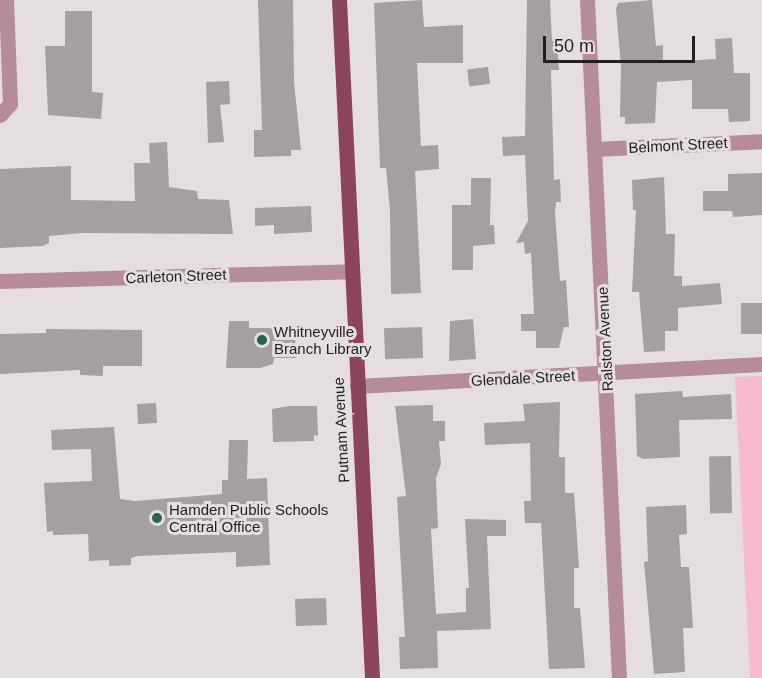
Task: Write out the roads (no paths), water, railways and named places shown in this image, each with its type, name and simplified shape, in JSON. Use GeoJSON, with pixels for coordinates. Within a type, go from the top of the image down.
{"type":"FeatureCollection","features":[{"type":"Feature","properties":{"kind":"main road","name":"Putnam Avenue"},"geometry":{"type":"LineString","coordinates":[[339,0],[372,678]]}},
{"type":"Feature","properties":{"kind":"street"},"geometry":{"type":"LineString","coordinates":[[0,115],[10,104],[6,0]]}},
{"type":"Feature","properties":{"kind":"street","name":"Ralston Avenue"},"geometry":{"type":"LineString","coordinates":[[587,0],[607,373],[619,678]]}},
{"type":"Feature","properties":{"kind":"street","name":"Belmont Street"},"geometry":{"type":"LineString","coordinates":[[595,149],[762,141]]}},
{"type":"Feature","properties":{"kind":"street","name":"Carleton Street"},"geometry":{"type":"LineString","coordinates":[[0,281],[351,272]]}},
{"type":"Feature","properties":{"kind":"street","name":"Glendale Street"},"geometry":{"type":"LineString","coordinates":[[357,386],[762,364]]}},
{"type":"Feature","properties":{"kind":"place","name":"Whitneyville Branch Library"},"geometry":{"type":"Point","coordinates":[262,340]}},
{"type":"Feature","properties":{"kind":"place","name":"Hamden Public Schools Central Office"},"geometry":{"type":"Point","coordinates":[157,518]}}]}
